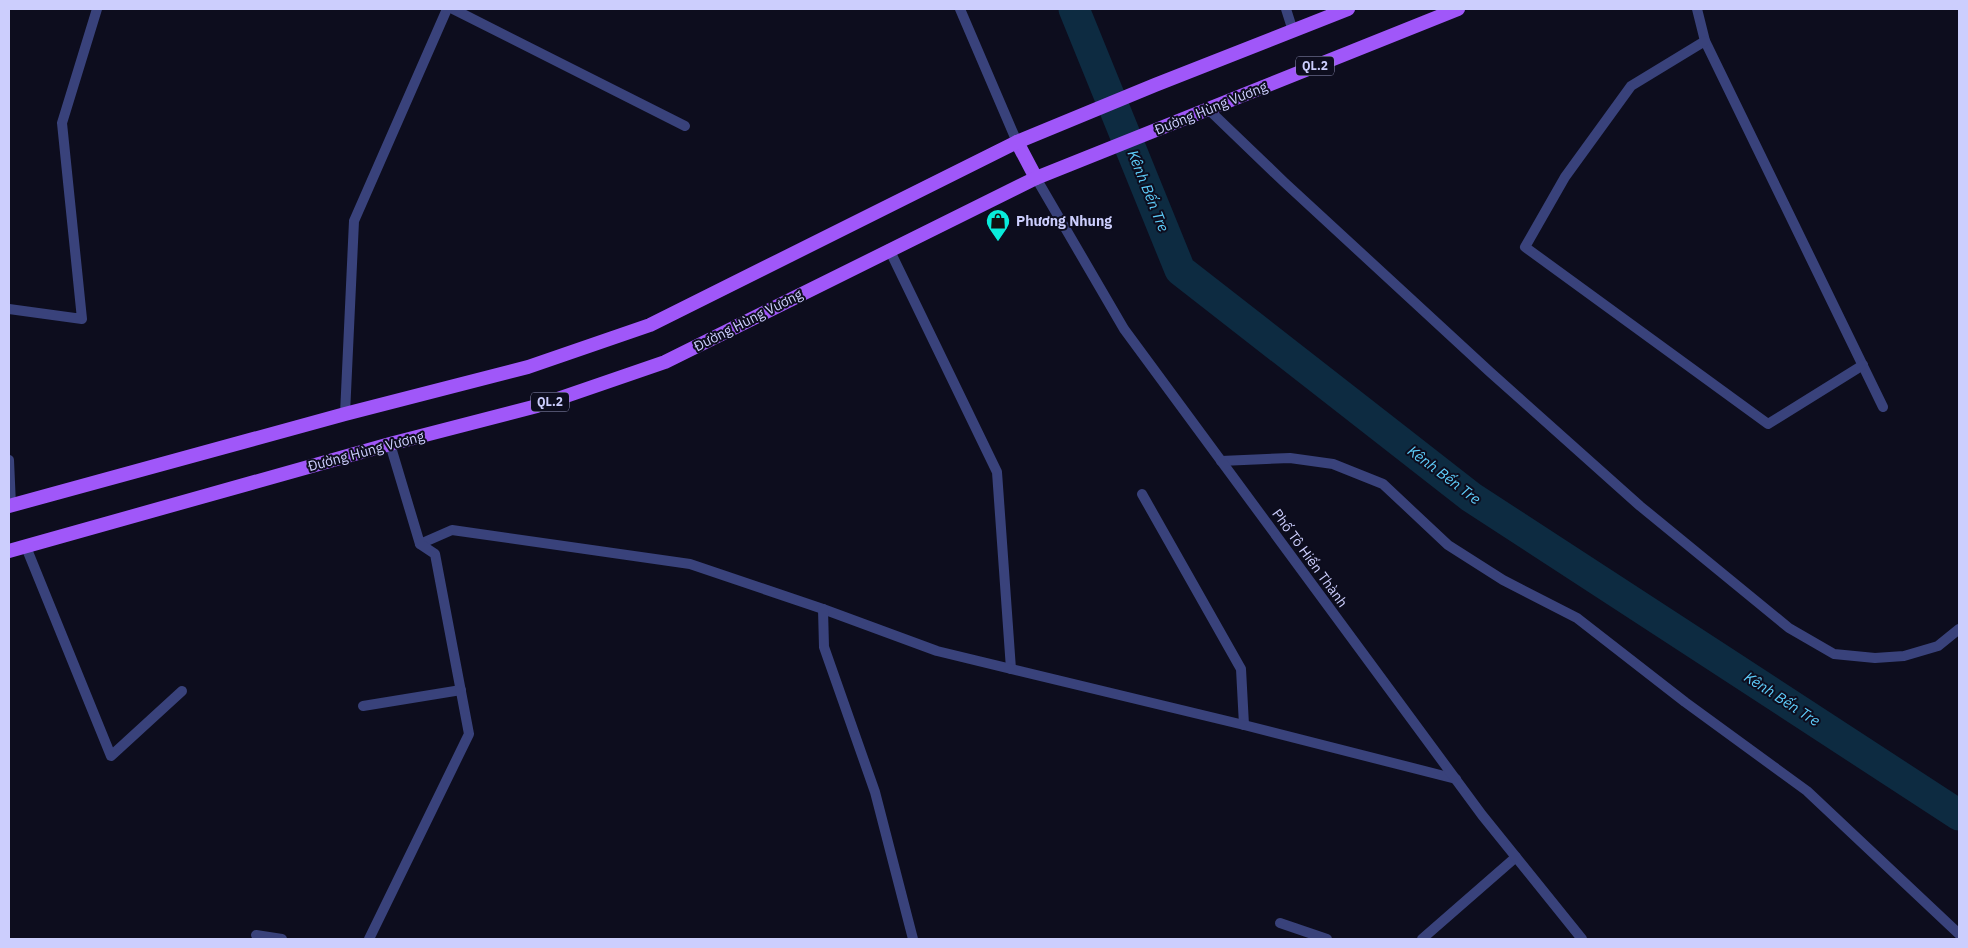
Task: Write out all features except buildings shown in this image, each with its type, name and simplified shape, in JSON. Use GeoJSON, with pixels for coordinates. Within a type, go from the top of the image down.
{"type":"FeatureCollection","features":[{"type":"Feature","properties":{"kind":"main road"},"geometry":{"type":"LineString","coordinates":[[10,506],[345,414],[528,367],[650,325],[1017,142],[1348,9]]}},
{"type":"Feature","properties":{"kind":"main road","name":"Đường Hùng Vương"},"geometry":{"type":"LineString","coordinates":[[9,552],[390,444],[537,406],[665,362],[889,249],[1060,167],[1458,9]]}},
{"type":"Feature","properties":{"kind":"main road"},"geometry":{"type":"LineString","coordinates":[[1017,142],[1036,178]]}},
{"type":"Feature","properties":{"kind":"street"},"geometry":{"type":"LineString","coordinates":[[9,309],[82,319],[62,123],[97,9]]}},
{"type":"Feature","properties":{"kind":"street"},"geometry":{"type":"LineString","coordinates":[[345,414],[354,222],[447,9]]}},
{"type":"Feature","properties":{"kind":"street"},"geometry":{"type":"LineString","coordinates":[[453,9],[685,126]]}},
{"type":"Feature","properties":{"kind":"street"},"geometry":{"type":"LineString","coordinates":[[960,9],[1017,142]]}},
{"type":"Feature","properties":{"kind":"street"},"geometry":{"type":"LineString","coordinates":[[1286,9],[1293,30]]}},
{"type":"Feature","properties":{"kind":"street"},"geometry":{"type":"LineString","coordinates":[[1697,9],[1705,41],[1883,407]]}},
{"type":"Feature","properties":{"kind":"street"},"geometry":{"type":"LineString","coordinates":[[1705,41],[1631,86],[1565,177],[1526,247],[1768,424],[1863,365]]}},
{"type":"Feature","properties":{"kind":"street"},"geometry":{"type":"LineString","coordinates":[[1208,109],[1284,182],[1490,372],[1633,500],[1789,628],[1834,654],[1875,658],[1904,656],[1938,646],[1959,629]]}},
{"type":"Feature","properties":{"kind":"street","name":"Phố Tô Hiến Thành"},"geometry":{"type":"LineString","coordinates":[[1036,178],[1124,329],[1456,779],[1582,939]]}},
{"type":"Feature","properties":{"kind":"street"},"geometry":{"type":"LineString","coordinates":[[889,249],[997,472],[1010,669]]}},
{"type":"Feature","properties":{"kind":"street"},"geometry":{"type":"LineString","coordinates":[[369,939],[469,734],[435,554],[420,544],[390,444]]}},
{"type":"Feature","properties":{"kind":"street"},"geometry":{"type":"LineString","coordinates":[[1221,461],[1290,458],[1334,464],[1383,484],[1448,545],[1503,580],[1577,618],[1685,702],[1807,791],[1959,934]]}},
{"type":"Feature","properties":{"kind":"street"},"geometry":{"type":"LineString","coordinates":[[9,460],[10,506]]}},
{"type":"Feature","properties":{"kind":"street"},"geometry":{"type":"LineString","coordinates":[[1142,494],[1241,669],[1244,725]]}},
{"type":"Feature","properties":{"kind":"street"},"geometry":{"type":"LineString","coordinates":[[420,544],[452,530],[690,564],[937,651],[1244,725],[1456,779]]}},
{"type":"Feature","properties":{"kind":"street"},"geometry":{"type":"LineString","coordinates":[[26,547],[111,756],[182,691]]}},
{"type":"Feature","properties":{"kind":"street"},"geometry":{"type":"LineString","coordinates":[[822,609],[824,647],[875,792],[913,939]]}},
{"type":"Feature","properties":{"kind":"street"},"geometry":{"type":"LineString","coordinates":[[363,706],[461,690]]}},
{"type":"Feature","properties":{"kind":"street"},"geometry":{"type":"LineString","coordinates":[[1422,939],[1516,857]]}},
{"type":"Feature","properties":{"kind":"street"},"geometry":{"type":"LineString","coordinates":[[1280,923],[1327,939]]}},
{"type":"Feature","properties":{"kind":"street"},"geometry":{"type":"LineString","coordinates":[[256,935],[282,939]]}},
{"type":"Feature","properties":{"kind":"waterway","name":"Kênh Bến Tre"},"geometry":{"type":"LineString","coordinates":[[1074,9],[1180,270],[1471,497],[1959,815]]}},
{"type":"Feature","properties":{"kind":"place","name":"Phương Nhung"},"geometry":{"type":"Point","coordinates":[998,242]}}]}
